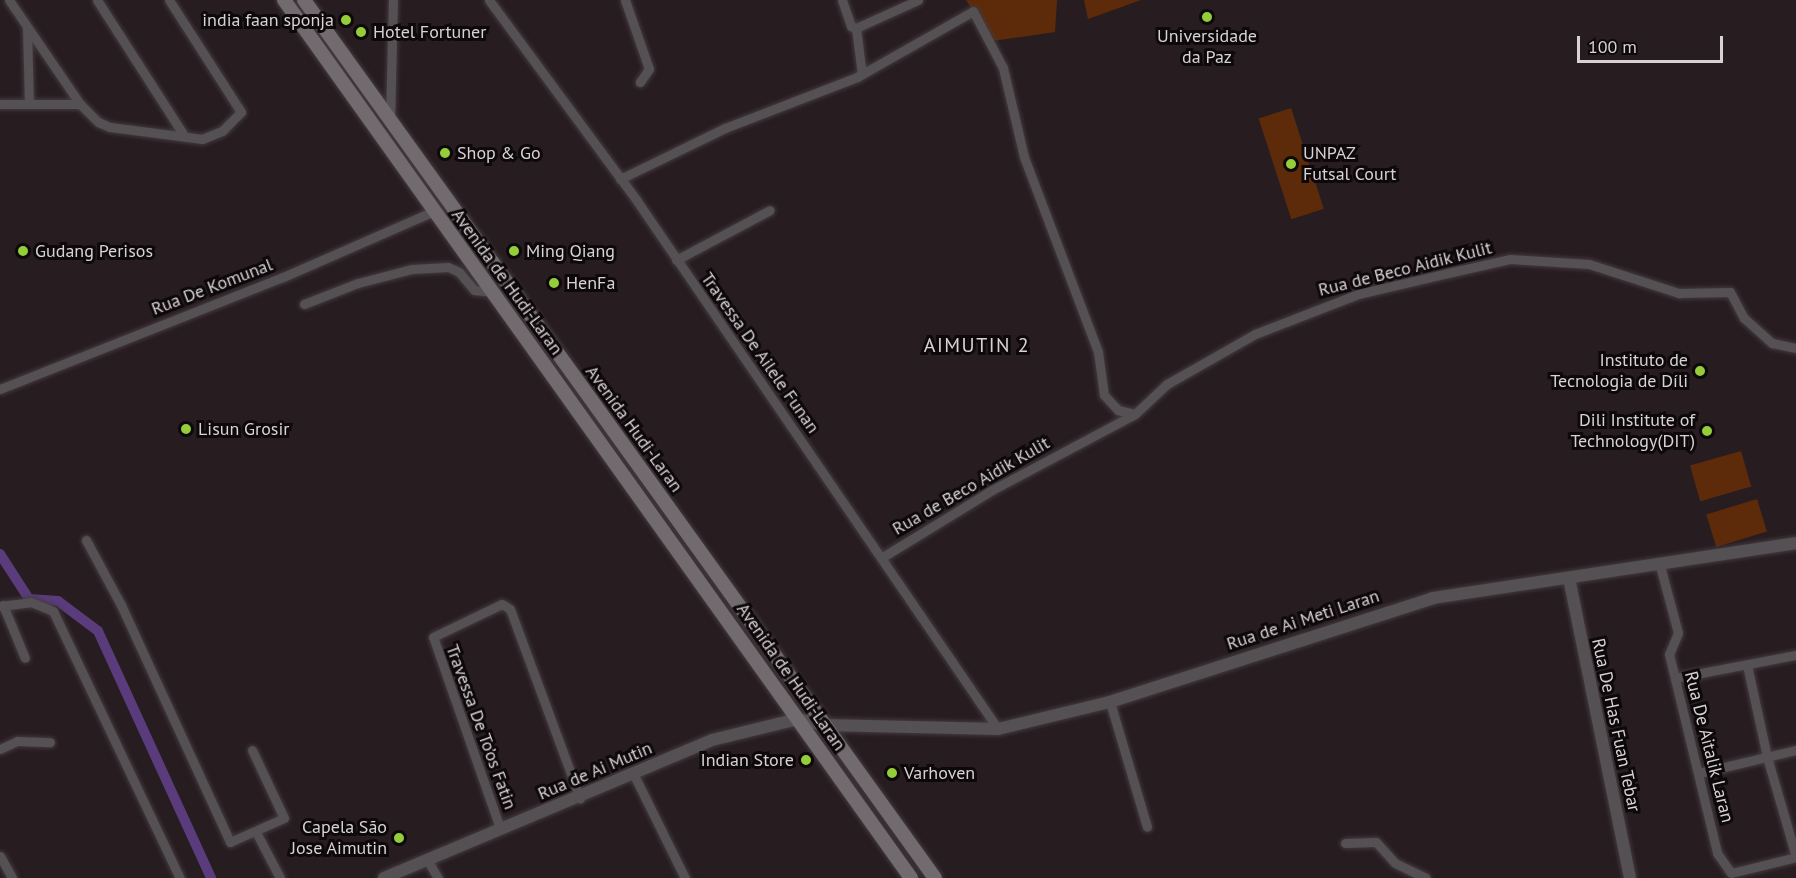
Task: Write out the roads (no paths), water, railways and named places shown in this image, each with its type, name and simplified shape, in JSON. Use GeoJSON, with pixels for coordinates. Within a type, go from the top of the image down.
{"type":"FeatureCollection","features":[{"type":"Feature","properties":{"kind":"main road","name":"Avenida de Hudi-Laran"},"geometry":{"type":"LineString","coordinates":[[284,0],[911,878]]}},
{"type":"Feature","properties":{"kind":"main road","name":"Avenida Hudi-Laran"},"geometry":{"type":"LineString","coordinates":[[304,0],[935,878]]}},
{"type":"Feature","properties":{"kind":"street"},"geometry":{"type":"LineString","coordinates":[[9,0],[80,104],[98,122],[110,127],[183,134],[192,139],[211,136],[241,112],[239,102],[169,0]]}},
{"type":"Feature","properties":{"kind":"street"},"geometry":{"type":"LineString","coordinates":[[97,0],[183,134]]}},
{"type":"Feature","properties":{"kind":"street"},"geometry":{"type":"LineString","coordinates":[[390,121],[393,0]]}},
{"type":"Feature","properties":{"kind":"street","name":"Travessa De Ailele Funan"},"geometry":{"type":"LineString","coordinates":[[489,0],[620,179],[998,729]]}},
{"type":"Feature","properties":{"kind":"street"},"geometry":{"type":"LineString","coordinates":[[626,0],[649,69],[640,82]]}},
{"type":"Feature","properties":{"kind":"street"},"geometry":{"type":"LineString","coordinates":[[842,0],[851,26],[856,28]]}},
{"type":"Feature","properties":{"kind":"street"},"geometry":{"type":"LineString","coordinates":[[856,28],[904,4],[918,0]]}},
{"type":"Feature","properties":{"kind":"street"},"geometry":{"type":"LineString","coordinates":[[620,179],[725,128],[862,75],[969,12],[977,15],[1004,68],[1024,157],[1098,352],[1104,395],[1118,410],[1135,414]]}},
{"type":"Feature","properties":{"kind":"street"},"geometry":{"type":"LineString","coordinates":[[27,27],[29,104]]}},
{"type":"Feature","properties":{"kind":"street"},"geometry":{"type":"LineString","coordinates":[[856,28],[862,75]]}},
{"type":"Feature","properties":{"kind":"street"},"geometry":{"type":"LineString","coordinates":[[0,104],[80,104]]}},
{"type":"Feature","properties":{"kind":"street"},"geometry":{"type":"LineString","coordinates":[[676,260],[770,210]]}},
{"type":"Feature","properties":{"kind":"street","name":"Rua De Komunal"},"geometry":{"type":"LineString","coordinates":[[0,389],[283,278],[434,211]]}},
{"type":"Feature","properties":{"kind":"street","name":"Rua de Beco Aidik Kulit"},"geometry":{"type":"LineString","coordinates":[[881,558],[992,490],[1135,414],[1167,384],[1286,319],[1358,294],[1510,260],[1589,264],[1679,293],[1730,292],[1744,318],[1772,343],[1796,348]]}},
{"type":"Feature","properties":{"kind":"street"},"geometry":{"type":"LineString","coordinates":[[304,304],[358,282],[436,268],[454,268],[474,290],[492,292]]}},
{"type":"Feature","properties":{"kind":"street"},"geometry":{"type":"LineString","coordinates":[[86,540],[121,605],[228,842],[256,832],[284,818],[252,750]]}},
{"type":"Feature","properties":{"kind":"street","name":"Rua de Ai Meti Laran"},"geometry":{"type":"LineString","coordinates":[[825,725],[998,729],[1110,702],[1433,598],[1796,543]]}},
{"type":"Feature","properties":{"kind":"street","name":"Rua De Aitalik Laran"},"geometry":{"type":"LineString","coordinates":[[1659,562],[1678,633],[1669,654],[1717,853],[1731,873],[1796,857]]}},
{"type":"Feature","properties":{"kind":"street","name":"Rua De Has Fuan Tebar"},"geometry":{"type":"LineString","coordinates":[[1569,578],[1630,878]]}},
{"type":"Feature","properties":{"kind":"street"},"geometry":{"type":"LineString","coordinates":[[25,658],[1,605],[31,602],[53,611],[180,878]]}},
{"type":"Feature","properties":{"kind":"street","name":"Travessa De To’os Fatin"},"geometry":{"type":"LineString","coordinates":[[500,828],[433,637],[502,604],[510,609],[580,798]]}},
{"type":"Feature","properties":{"kind":"street"},"geometry":{"type":"LineString","coordinates":[[1675,678],[1796,655]]}},
{"type":"Feature","properties":{"kind":"street"},"geometry":{"type":"LineString","coordinates":[[1747,665],[1767,757],[1796,857]]}},
{"type":"Feature","properties":{"kind":"street"},"geometry":{"type":"LineString","coordinates":[[1110,702],[1147,827]]}},
{"type":"Feature","properties":{"kind":"street","name":"Rua de Ai Mutin"},"geometry":{"type":"LineString","coordinates":[[384,878],[428,861],[500,828],[580,798],[712,740],[798,719],[825,725]]}},
{"type":"Feature","properties":{"kind":"street"},"geometry":{"type":"LineString","coordinates":[[0,749],[17,741],[50,742]]}},
{"type":"Feature","properties":{"kind":"street"},"geometry":{"type":"LineString","coordinates":[[1699,773],[1796,750]]}},
{"type":"Feature","properties":{"kind":"street"},"geometry":{"type":"LineString","coordinates":[[634,775],[686,878]]}},
{"type":"Feature","properties":{"kind":"street"},"geometry":{"type":"LineString","coordinates":[[256,832],[280,878]]}},
{"type":"Feature","properties":{"kind":"street"},"geometry":{"type":"LineString","coordinates":[[1345,843],[1376,842],[1395,863],[1426,878]]}},
{"type":"Feature","properties":{"kind":"street"},"geometry":{"type":"LineString","coordinates":[[0,856],[12,878]]}},
{"type":"Feature","properties":{"kind":"street"},"geometry":{"type":"LineString","coordinates":[[428,861],[438,878]]}},
{"type":"Feature","properties":{"kind":"waterway"},"geometry":{"type":"LineString","coordinates":[[0,554],[29,599],[58,601],[98,631],[211,878]]}},
{"type":"Feature","properties":{"kind":"place","name":"Universidade da Paz"},"geometry":{"type":"Point","coordinates":[1207,17]}},
{"type":"Feature","properties":{"kind":"place","name":"india faan sponja"},"geometry":{"type":"Point","coordinates":[346,20]}},
{"type":"Feature","properties":{"kind":"place","name":"Hotel Fortuner"},"geometry":{"type":"Point","coordinates":[361,32]}},
{"type":"Feature","properties":{"kind":"place","name":"Shop & Go"},"geometry":{"type":"Point","coordinates":[445,153]}},
{"type":"Feature","properties":{"kind":"place","name":"UNPAZ Futsal Court"},"geometry":{"type":"Point","coordinates":[1291,164]}},
{"type":"Feature","properties":{"kind":"place","name":"Gudang Perisos"},"geometry":{"type":"Point","coordinates":[23,251]}},
{"type":"Feature","properties":{"kind":"place","name":"Ming Qiang"},"geometry":{"type":"Point","coordinates":[514,251]}},
{"type":"Feature","properties":{"kind":"place","name":"HenFa"},"geometry":{"type":"Point","coordinates":[554,283]}},
{"type":"Feature","properties":{"kind":"place","name":"Instituto de Tecnologia de Díli"},"geometry":{"type":"Point","coordinates":[1700,371]}},
{"type":"Feature","properties":{"kind":"place","name":"Lisun Grosir"},"geometry":{"type":"Point","coordinates":[186,429]}},
{"type":"Feature","properties":{"kind":"place","name":"Dili Institute of Technology(DIT)"},"geometry":{"type":"Point","coordinates":[1707,431]}},
{"type":"Feature","properties":{"kind":"place","name":"Indian Store"},"geometry":{"type":"Point","coordinates":[806,760]}},
{"type":"Feature","properties":{"kind":"place","name":"Varhoven"},"geometry":{"type":"Point","coordinates":[892,773]}},
{"type":"Feature","properties":{"kind":"place","name":"Capela São Jose Aimutin"},"geometry":{"type":"Point","coordinates":[399,838]}},
{"type":"Feature","properties":{"kind":"district","name":"AIMUTIN 2"},"geometry":{"type":"Point","coordinates":[977,345]}}]}
